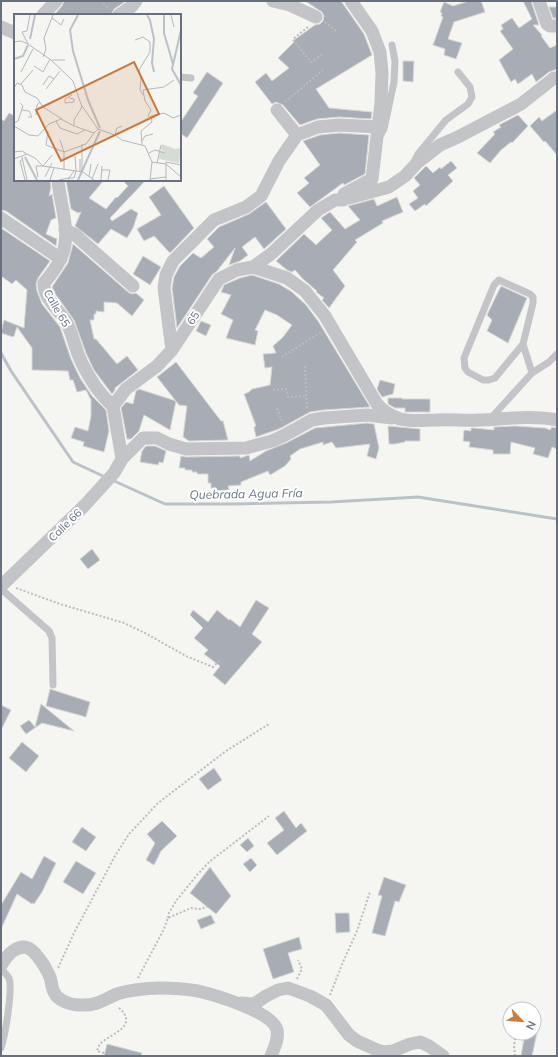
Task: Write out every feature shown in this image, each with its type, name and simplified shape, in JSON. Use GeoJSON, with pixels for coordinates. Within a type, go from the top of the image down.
{"type":"FeatureCollection","features":[{"type":"Feature","properties":{"kind":"street"},"geometry":{"type":"LineString","coordinates":[[44,14],[56,1]]}},
{"type":"Feature","properties":{"kind":"street"},"geometry":{"type":"LineString","coordinates":[[120,14],[136,1]]}},
{"type":"Feature","properties":{"kind":"street"},"geometry":{"type":"LineString","coordinates":[[273,1],[290,5],[316,17]]}},
{"type":"Feature","properties":{"kind":"street"},"geometry":{"type":"LineString","coordinates":[[343,200],[344,194],[372,179],[381,103],[382,73],[380,52],[372,31],[351,1]]}},
{"type":"Feature","properties":{"kind":"street"},"geometry":{"type":"LineString","coordinates":[[539,1],[547,24],[550,26],[557,26]]}},
{"type":"Feature","properties":{"kind":"street"},"geometry":{"type":"LineString","coordinates":[[1,27],[14,32]]}},
{"type":"Feature","properties":{"kind":"street"},"geometry":{"type":"LineString","coordinates":[[254,267],[271,254],[318,210],[335,200],[343,200],[389,187],[405,176],[418,162],[440,145],[501,116],[521,104],[554,78],[557,78]]}},
{"type":"Feature","properties":{"kind":"street"},"geometry":{"type":"LineString","coordinates":[[277,110],[297,135]]}},
{"type":"Feature","properties":{"kind":"street"},"geometry":{"type":"LineString","coordinates":[[172,350],[164,288],[166,275],[173,261],[214,220],[246,207],[261,196],[279,161],[297,135],[318,127],[340,125],[378,127]]}},
{"type":"Feature","properties":{"kind":"street","name":"Calle 65"},"geometry":{"type":"LineString","coordinates":[[58,181],[65,218],[65,239],[60,259],[44,283],[44,288],[67,324],[81,361],[100,395],[113,406]]}},
{"type":"Feature","properties":{"kind":"street"},"geometry":{"type":"LineString","coordinates":[[1,218],[60,259]]}},
{"type":"Feature","properties":{"kind":"street"},"geometry":{"type":"LineString","coordinates":[[65,230],[74,234],[133,286]]}},
{"type":"Feature","properties":{"kind":"street"},"geometry":{"type":"LineString","coordinates":[[254,267],[287,278],[305,291],[328,321],[377,404],[387,413],[400,419]]}},
{"type":"Feature","properties":{"kind":"street","name":"65"},"geometry":{"type":"LineString","coordinates":[[113,406],[126,389],[157,366],[172,350],[219,279],[237,270],[254,267]]}},
{"type":"Feature","properties":{"kind":"street"},"geometry":{"type":"LineString","coordinates":[[113,406],[122,458]]}},
{"type":"Feature","properties":{"kind":"street","name":"Calle 66"},"geometry":{"type":"LineString","coordinates":[[2,586],[84,506],[114,473],[122,458],[143,438],[157,438],[169,444],[186,449],[212,447],[235,448],[254,447],[264,444],[288,434],[312,420],[324,418],[367,415],[418,420],[550,418],[557,420]]}},
{"type":"Feature","properties":{"kind":"street"},"geometry":{"type":"LineString","coordinates":[[1,967],[12,952],[20,948],[27,948],[38,956],[49,974],[54,993],[65,1002],[79,1005],[92,1005],[110,999],[117,994],[133,990],[170,988],[198,992],[233,1002],[262,1014],[274,1024],[277,1029],[277,1040],[271,1056]]}},
{"type":"Feature","properties":{"kind":"street"},"geometry":{"type":"LineString","coordinates":[[233,1002],[254,1004],[278,990],[290,989],[310,996],[326,1005],[349,1035],[357,1041],[377,1050],[384,1052],[393,1051],[410,1044],[420,1042],[429,1046],[443,1056]]}},
{"type":"Feature","properties":{"kind":"lane"},"geometry":{"type":"LineString","coordinates":[[372,179],[394,82],[395,61],[392,46]]}},
{"type":"Feature","properties":{"kind":"lane"},"geometry":{"type":"LineString","coordinates":[[412,168],[418,154],[446,120],[468,104],[472,97],[470,87],[458,72]]}},
{"type":"Feature","properties":{"kind":"lane"},"geometry":{"type":"LineString","coordinates":[[181,77],[191,78]]}},
{"type":"Feature","properties":{"kind":"lane"},"geometry":{"type":"LineString","coordinates":[[523,344],[495,378],[483,380],[468,372],[465,368],[464,358],[494,285],[499,280],[530,294],[533,297],[533,303],[523,344],[532,373]]}},
{"type":"Feature","properties":{"kind":"lane"},"geometry":{"type":"LineString","coordinates":[[490,420],[532,373],[549,362],[557,354]]}},
{"type":"Feature","properties":{"kind":"lane"},"geometry":{"type":"LineString","coordinates":[[2,586],[49,631],[52,638],[53,685]]}},
{"type":"Feature","properties":{"kind":"lane"},"geometry":{"type":"LineString","coordinates":[[1,967],[9,979],[9,990],[7,1017],[1,1048]]}},
{"type":"Feature","properties":{"kind":"path"},"geometry":{"type":"LineString","coordinates":[[316,17],[313,23],[293,39],[295,44],[311,62],[323,54]]}},
{"type":"Feature","properties":{"kind":"path"},"geometry":{"type":"LineString","coordinates":[[277,110],[323,70]]}},
{"type":"Feature","properties":{"kind":"path"},"geometry":{"type":"LineString","coordinates":[[282,357],[328,321]]}},
{"type":"Feature","properties":{"kind":"path"},"geometry":{"type":"LineString","coordinates":[[305,366],[308,422]]}},
{"type":"Feature","properties":{"kind":"path"},"geometry":{"type":"LineString","coordinates":[[274,390],[286,389],[288,397],[306,396]]}},
{"type":"Feature","properties":{"kind":"path"},"geometry":{"type":"LineString","coordinates":[[277,408],[288,434]]}},
{"type":"Feature","properties":{"kind":"path"},"geometry":{"type":"LineString","coordinates":[[2,586],[124,623],[186,656],[213,667],[220,660]]}},
{"type":"Feature","properties":{"kind":"path"},"geometry":{"type":"LineString","coordinates":[[49,974],[58,969],[75,931],[115,856],[129,834],[158,803],[226,751],[269,724]]}},
{"type":"Feature","properties":{"kind":"path"},"geometry":{"type":"LineString","coordinates":[[133,990],[139,975],[163,931],[169,913],[176,901],[209,862],[269,816]]}},
{"type":"Feature","properties":{"kind":"path"},"geometry":{"type":"LineString","coordinates":[[326,1005],[357,931],[370,892]]}},
{"type":"Feature","properties":{"kind":"path"},"geometry":{"type":"LineString","coordinates":[[168,918],[191,908],[207,907]]}},
{"type":"Feature","properties":{"kind":"path"},"geometry":{"type":"LineString","coordinates":[[290,989],[302,969],[298,960]]}},
{"type":"Feature","properties":{"kind":"path"},"geometry":{"type":"LineString","coordinates":[[104,1053],[97,1051],[100,1044],[118,1033],[126,1021],[124,1014],[110,999]]}},
{"type":"Feature","properties":{"kind":"path"},"geometry":{"type":"LineString","coordinates":[[515,1041],[515,1056]]}},
{"type":"Feature","properties":{"kind":"building"},"geometry":{"type":"Polygon","coordinates":[[[64,1],[126,1],[114,9],[112,14],[55,14],[62,6],[64,1]]]}},
{"type":"Feature","properties":{"kind":"building"},"geometry":{"type":"Polygon","coordinates":[[[305,1],[341,1],[364,34],[372,55],[316,89],[329,108],[372,112],[371,119],[339,117],[317,119],[300,125],[283,105],[276,102],[272,104],[255,82],[266,73],[272,81],[289,68],[278,58],[295,41],[294,40],[323,21],[324,16],[322,12],[305,1]]]}},
{"type":"Feature","properties":{"kind":"building"},"geometry":{"type":"Polygon","coordinates":[[[469,1],[481,1],[485,12],[454,22],[448,39],[462,43],[456,59],[444,55],[445,49],[433,45],[443,17],[441,16],[442,13],[440,12],[444,2],[453,6],[469,1]]]}},
{"type":"Feature","properties":{"kind":"building"},"geometry":{"type":"Polygon","coordinates":[[[523,1],[531,1],[539,25],[533,25],[542,35],[541,36],[550,48],[557,45],[557,69],[549,72],[536,82],[532,74],[518,84],[515,79],[511,82],[499,60],[513,49],[500,31],[503,29],[501,25],[512,18],[519,28],[532,19],[523,1]]]}},
{"type":"Feature","properties":{"kind":"building"},"geometry":{"type":"Polygon","coordinates":[[[549,7],[557,7],[557,18],[553,18],[549,7]]]}},
{"type":"Feature","properties":{"kind":"building"},"geometry":{"type":"Polygon","coordinates":[[[403,61],[414,61],[413,82],[403,81],[403,61]]]}},
{"type":"Feature","properties":{"kind":"building"},"geometry":{"type":"Polygon","coordinates":[[[207,72],[223,83],[187,138],[181,134],[181,122],[198,96],[193,93],[207,72]]]}},
{"type":"Feature","properties":{"kind":"building"},"geometry":{"type":"Polygon","coordinates":[[[557,110],[557,155],[530,126],[539,117],[542,121],[557,110]]]}},
{"type":"Feature","properties":{"kind":"building"},"geometry":{"type":"Polygon","coordinates":[[[9,113],[14,116],[14,181],[50,181],[51,187],[49,196],[52,194],[56,218],[51,220],[46,234],[57,239],[56,246],[6,211],[1,210],[1,119],[4,121],[9,113]]]}},
{"type":"Feature","properties":{"kind":"building"},"geometry":{"type":"Polygon","coordinates":[[[518,115],[528,126],[512,143],[511,142],[501,150],[490,163],[477,153],[495,134],[493,132],[501,127],[499,125],[518,115]]]}},
{"type":"Feature","properties":{"kind":"building"},"geometry":{"type":"Polygon","coordinates":[[[339,133],[369,135],[365,174],[344,185],[343,183],[310,207],[297,193],[309,183],[304,178],[320,165],[303,141],[320,135],[339,133]]]}},
{"type":"Feature","properties":{"kind":"building"},"geometry":{"type":"Polygon","coordinates":[[[451,161],[457,168],[448,175],[453,181],[426,206],[425,204],[415,211],[409,204],[418,198],[413,191],[420,185],[414,178],[426,166],[433,173],[451,161]]]}},
{"type":"Feature","properties":{"kind":"building"},"geometry":{"type":"Polygon","coordinates":[[[66,181],[103,181],[89,198],[106,209],[128,186],[123,181],[145,181],[110,218],[112,221],[131,209],[138,213],[133,228],[127,238],[111,229],[98,244],[75,226],[81,212],[78,213],[71,209],[66,181]]]}},
{"type":"Feature","properties":{"kind":"building"},"geometry":{"type":"Polygon","coordinates":[[[164,186],[194,228],[170,253],[154,236],[144,241],[137,229],[161,215],[149,197],[164,186]]]}},
{"type":"Feature","properties":{"kind":"building"},"geometry":{"type":"Polygon","coordinates":[[[397,197],[403,212],[382,221],[383,223],[355,240],[357,242],[333,270],[345,286],[329,308],[322,300],[324,298],[316,292],[317,291],[295,270],[292,272],[287,270],[276,261],[304,234],[316,245],[332,230],[321,218],[330,212],[345,229],[360,220],[348,206],[374,199],[377,206],[397,197]]]}},
{"type":"Feature","properties":{"kind":"building"},"geometry":{"type":"Polygon","coordinates":[[[266,202],[286,229],[264,249],[255,237],[242,247],[248,255],[240,261],[229,265],[235,248],[217,271],[212,275],[177,328],[172,288],[174,277],[180,266],[193,253],[201,258],[214,247],[207,239],[219,227],[249,214],[266,202]]]}},
{"type":"Feature","properties":{"kind":"building"},"geometry":{"type":"Polygon","coordinates":[[[1,228],[50,261],[38,278],[36,284],[37,291],[42,304],[60,327],[71,359],[80,378],[92,396],[106,410],[109,431],[104,452],[83,446],[84,442],[71,438],[75,427],[88,431],[91,416],[91,400],[86,390],[77,392],[73,380],[70,380],[68,371],[32,370],[32,348],[17,327],[13,337],[1,333],[4,320],[24,328],[27,290],[16,280],[12,284],[1,276],[1,228]]]}},
{"type":"Feature","properties":{"kind":"building"},"geometry":{"type":"Polygon","coordinates":[[[73,244],[128,292],[132,294],[136,293],[144,300],[132,316],[117,303],[104,302],[104,312],[96,311],[96,314],[94,314],[94,320],[90,320],[94,339],[96,339],[117,364],[127,356],[138,370],[115,388],[112,394],[94,370],[74,320],[52,287],[68,263],[73,244]]]}},
{"type":"Feature","properties":{"kind":"building"},"geometry":{"type":"Polygon","coordinates":[[[143,256],[161,267],[150,285],[133,274],[143,256]]]}},
{"type":"Feature","properties":{"kind":"building"},"geometry":{"type":"Polygon","coordinates":[[[252,275],[279,284],[292,292],[306,305],[318,321],[370,407],[310,412],[279,429],[256,437],[254,427],[256,426],[244,394],[252,389],[270,385],[272,367],[265,368],[263,354],[276,353],[273,346],[283,337],[292,325],[277,315],[265,310],[255,330],[258,331],[255,345],[226,338],[233,320],[221,314],[231,295],[221,292],[224,285],[240,278],[252,275]]]}},
{"type":"Feature","properties":{"kind":"building"},"geometry":{"type":"Polygon","coordinates":[[[501,286],[527,298],[508,343],[487,331],[492,320],[487,315],[501,286]]]}},
{"type":"Feature","properties":{"kind":"building"},"geometry":{"type":"Polygon","coordinates":[[[201,321],[211,325],[206,336],[196,331],[201,321]]]}},
{"type":"Feature","properties":{"kind":"building"},"geometry":{"type":"Polygon","coordinates":[[[176,362],[221,421],[223,421],[228,440],[189,441],[183,437],[187,406],[179,405],[157,377],[176,362]]]}},
{"type":"Feature","properties":{"kind":"building"},"geometry":{"type":"Polygon","coordinates":[[[380,380],[395,384],[393,394],[382,397],[377,389],[380,380]]]}},
{"type":"Feature","properties":{"kind":"building"},"geometry":{"type":"Polygon","coordinates":[[[139,389],[176,401],[170,430],[144,415],[139,431],[131,439],[127,439],[121,408],[126,402],[133,404],[136,391],[139,389]]]}},
{"type":"Feature","properties":{"kind":"building"},"geometry":{"type":"Polygon","coordinates":[[[388,398],[430,399],[430,412],[405,412],[405,408],[395,408],[388,404],[388,398]]]}},
{"type":"Feature","properties":{"kind":"building"},"geometry":{"type":"Polygon","coordinates":[[[367,423],[374,424],[379,448],[376,459],[367,456],[370,444],[336,448],[332,442],[323,445],[323,442],[300,449],[290,456],[291,459],[285,466],[270,475],[268,471],[241,482],[241,485],[228,486],[229,490],[215,491],[215,488],[211,488],[211,483],[208,483],[208,474],[197,474],[197,472],[192,472],[192,470],[179,468],[181,456],[240,456],[240,458],[249,455],[250,461],[266,451],[286,443],[315,428],[367,423]]]}},
{"type":"Feature","properties":{"kind":"building"},"geometry":{"type":"Polygon","coordinates":[[[388,426],[420,429],[420,441],[405,441],[389,444],[388,426]]]}},
{"type":"Feature","properties":{"kind":"building"},"geometry":{"type":"Polygon","coordinates":[[[515,426],[545,428],[550,430],[552,427],[557,428],[557,449],[552,447],[548,458],[533,454],[535,448],[511,442],[510,454],[493,454],[493,450],[469,447],[470,442],[463,441],[464,430],[471,431],[471,428],[473,428],[494,430],[494,427],[515,426]]]}},
{"type":"Feature","properties":{"kind":"building"},"geometry":{"type":"Polygon","coordinates":[[[146,446],[155,446],[166,451],[163,463],[159,462],[158,465],[140,462],[142,451],[146,446]]]}},
{"type":"Feature","properties":{"kind":"building"},"geometry":{"type":"Polygon","coordinates":[[[92,549],[100,560],[88,569],[80,559],[92,549]]]}},
{"type":"Feature","properties":{"kind":"building"},"geometry":{"type":"Polygon","coordinates":[[[256,600],[269,608],[252,634],[262,642],[225,685],[213,675],[220,666],[204,654],[208,650],[194,638],[203,628],[190,615],[193,610],[208,622],[217,610],[240,627],[256,600]]]}},
{"type":"Feature","properties":{"kind":"building"},"geometry":{"type":"Polygon","coordinates":[[[50,689],[90,702],[86,717],[46,706],[50,689]]]}},
{"type":"Feature","properties":{"kind":"building"},"geometry":{"type":"Polygon","coordinates":[[[41,704],[74,731],[42,723],[26,734],[20,726],[29,720],[35,727],[41,704]]]}},
{"type":"Feature","properties":{"kind":"building"},"geometry":{"type":"Polygon","coordinates":[[[1,705],[11,710],[1,730],[1,705]]]}},
{"type":"Feature","properties":{"kind":"building"},"geometry":{"type":"Polygon","coordinates":[[[22,742],[39,756],[26,772],[9,758],[22,742]]]}},
{"type":"Feature","properties":{"kind":"building"},"geometry":{"type":"Polygon","coordinates":[[[214,768],[222,780],[208,790],[199,779],[214,768]]]}},
{"type":"Feature","properties":{"kind":"building"},"geometry":{"type":"Polygon","coordinates":[[[284,811],[296,828],[301,823],[307,831],[277,855],[267,843],[284,830],[275,818],[284,811]]]}},
{"type":"Feature","properties":{"kind":"building"},"geometry":{"type":"Polygon","coordinates":[[[162,821],[177,836],[161,851],[154,865],[146,860],[155,843],[147,834],[162,821]]]}},
{"type":"Feature","properties":{"kind":"building"},"geometry":{"type":"Polygon","coordinates":[[[82,827],[96,837],[86,851],[72,842],[82,827]]]}},
{"type":"Feature","properties":{"kind":"building"},"geometry":{"type":"Polygon","coordinates":[[[248,838],[254,846],[247,852],[240,845],[248,838]]]}},
{"type":"Feature","properties":{"kind":"building"},"geometry":{"type":"Polygon","coordinates":[[[44,856],[56,863],[42,892],[34,904],[17,894],[1,929],[1,905],[21,872],[32,879],[44,856]]]}},
{"type":"Feature","properties":{"kind":"building"},"geometry":{"type":"Polygon","coordinates":[[[251,858],[257,865],[250,872],[243,864],[251,858]]]}},
{"type":"Feature","properties":{"kind":"building"},"geometry":{"type":"Polygon","coordinates":[[[76,861],[96,873],[83,894],[63,882],[76,861]]]}},
{"type":"Feature","properties":{"kind":"building"},"geometry":{"type":"Polygon","coordinates":[[[210,867],[231,896],[216,914],[190,893],[210,867]]]}},
{"type":"Feature","properties":{"kind":"building"},"geometry":{"type":"Polygon","coordinates":[[[384,877],[406,885],[399,902],[395,901],[385,936],[372,933],[382,896],[378,895],[384,877]]]}},
{"type":"Feature","properties":{"kind":"building"},"geometry":{"type":"Polygon","coordinates":[[[335,913],[349,913],[350,932],[336,933],[335,913]]]}},
{"type":"Feature","properties":{"kind":"building"},"geometry":{"type":"Polygon","coordinates":[[[211,915],[215,923],[201,929],[197,920],[211,915]]]}},
{"type":"Feature","properties":{"kind":"building"},"geometry":{"type":"Polygon","coordinates":[[[299,937],[302,949],[288,953],[294,972],[273,979],[263,949],[299,937]]]}},
{"type":"Feature","properties":{"kind":"building"},"geometry":{"type":"Polygon","coordinates":[[[524,1041],[535,1041],[532,1056],[521,1056],[524,1041]]]}},
{"type":"Feature","properties":{"kind":"building"},"geometry":{"type":"Polygon","coordinates":[[[107,1044],[142,1053],[141,1056],[104,1056],[107,1044]]]}},
{"type":"Feature","properties":{"kind":"waterway","name":"Quebrada Agua Fría"},"geometry":{"type":"LineString","coordinates":[[1,353],[11,371],[73,462],[105,477]]}},
{"type":"Feature","properties":{"kind":"waterway","name":"Quebrada Agua Fría"},"geometry":{"type":"LineString","coordinates":[[112,480],[165,504],[331,502],[418,497],[557,519]]}}]}
